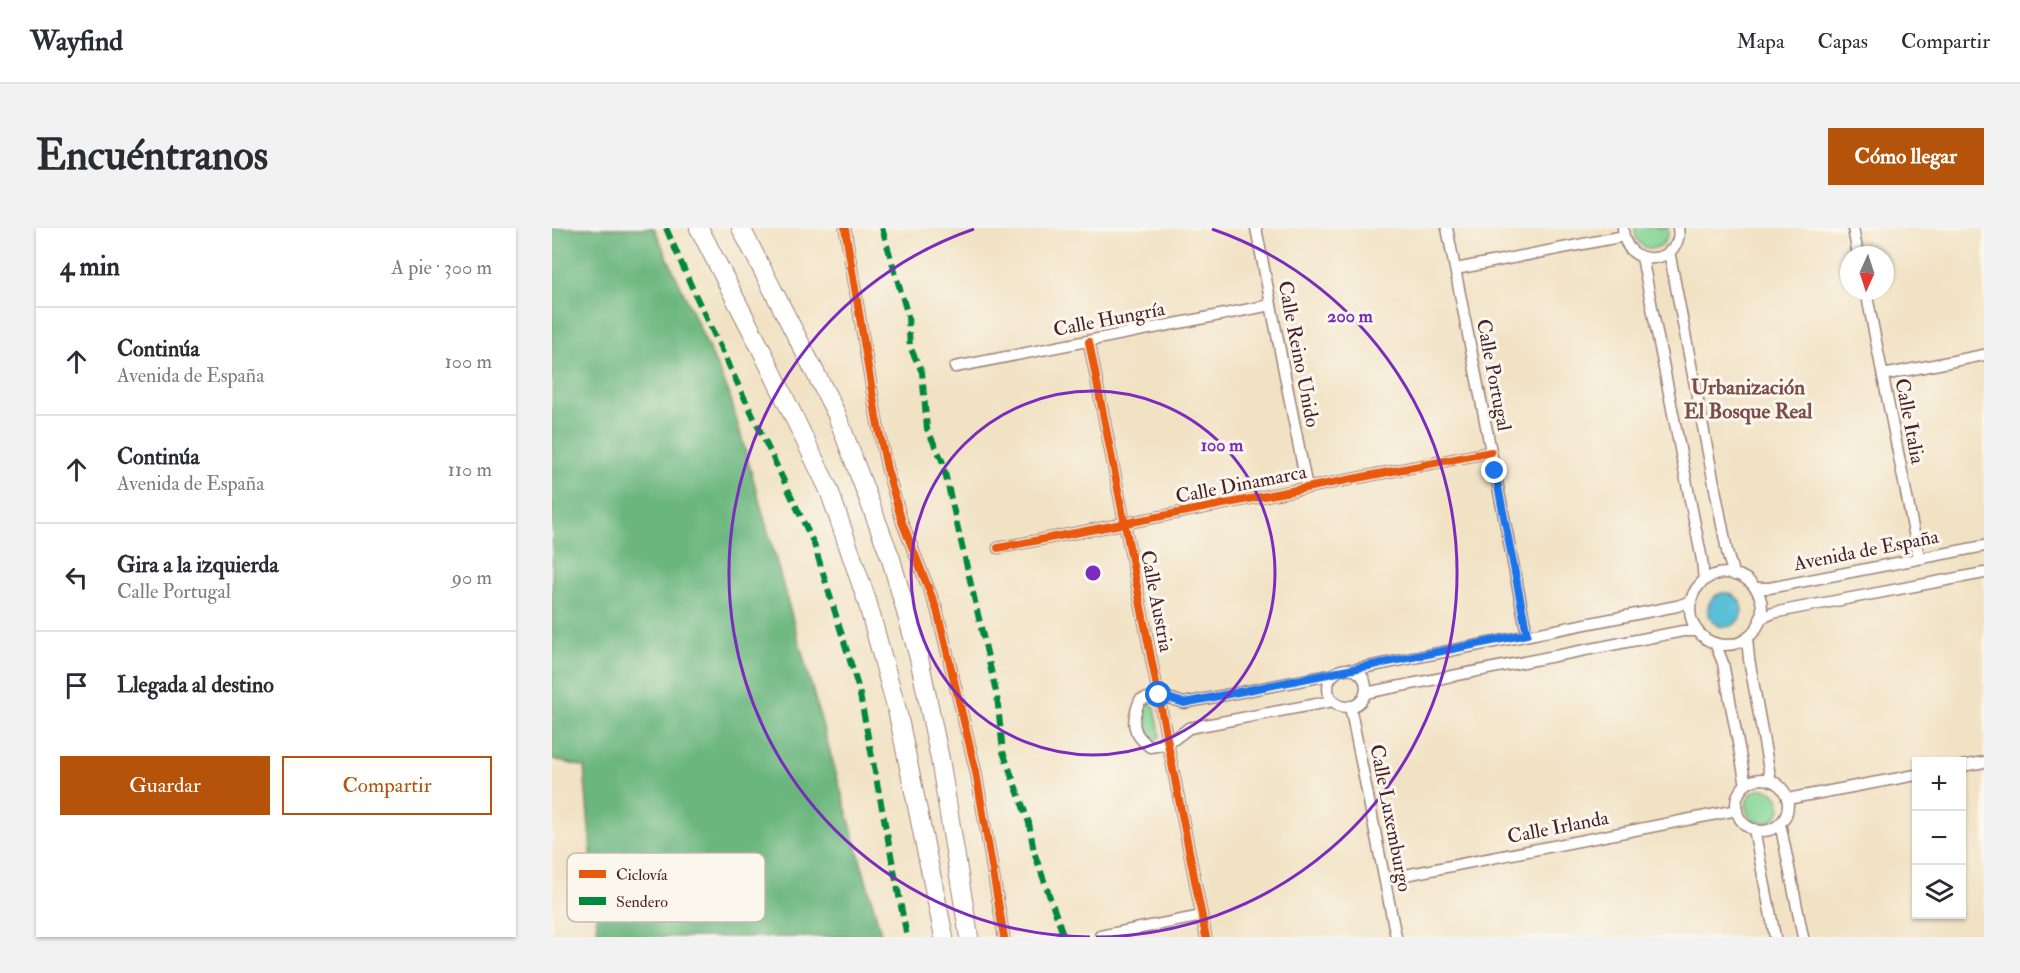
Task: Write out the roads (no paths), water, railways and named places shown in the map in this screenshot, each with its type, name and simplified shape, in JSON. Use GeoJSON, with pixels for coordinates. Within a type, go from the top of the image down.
{"type":"FeatureCollection","features":[{"type":"Feature","properties":{"kind":"highway"},"geometry":{"type":"LineString","coordinates":[[699,228],[764,353],[829,490],[867,601],[898,714],[944,937]]}},
{"type":"Feature","properties":{"kind":"highway"},"geometry":{"type":"LineString","coordinates":[[741,228],[836,413]]}},
{"type":"Feature","properties":{"kind":"highway"},"geometry":{"type":"LineString","coordinates":[[751,228],[791,308],[836,413],[891,559],[919,658],[940,759],[969,937]]}},
{"type":"Feature","properties":{"kind":"street"},"geometry":{"type":"LineString","coordinates":[[845,228],[887,469],[903,522],[937,610],[976,772],[1004,937]]}},
{"type":"Feature","properties":{"kind":"street","name":"Calle Reino Unido"},"geometry":{"type":"LineString","coordinates":[[1256,228],[1307,488]]}},
{"type":"Feature","properties":{"kind":"street","name":"Calle Portugal"},"geometry":{"type":"LineString","coordinates":[[1447,228],[1527,634]]}},
{"type":"Feature","properties":{"kind":"street"},"geometry":{"type":"LineString","coordinates":[[1456,269],[1623,232],[1625,244],[1635,255],[1649,259],[1663,256],[1674,247],[1679,233],[1678,228]]}},
{"type":"Feature","properties":{"kind":"street"},"geometry":{"type":"LineString","coordinates":[[1853,228],[1856,246]]}},
{"type":"Feature","properties":{"kind":"street"},"geometry":{"type":"LineString","coordinates":[[1669,251],[1728,556],[1734,575]]}},
{"type":"Feature","properties":{"kind":"street"},"geometry":{"type":"LineString","coordinates":[[1642,257],[1702,560],[1704,581]]}},
{"type":"Feature","properties":{"kind":"street","name":"Calle Italia"},"geometry":{"type":"LineString","coordinates":[[1868,300],[1919,558]]}},
{"type":"Feature","properties":{"kind":"street","name":"Calle Hungría"},"geometry":{"type":"LineString","coordinates":[[955,366],[1089,342],[1270,305]]}},
{"type":"Feature","properties":{"kind":"street","name":"Calle Austria"},"geometry":{"type":"LineString","coordinates":[[1089,342],[1206,937]]}},
{"type":"Feature","properties":{"kind":"street"},"geometry":{"type":"LineString","coordinates":[[1883,375],[1984,355]]}},
{"type":"Feature","properties":{"kind":"street","name":"Calle Dinamarca"},"geometry":{"type":"LineString","coordinates":[[998,548],[1491,452]]}},
{"type":"Feature","properties":{"kind":"street","name":"Avenida de España"},"geometry":{"type":"LineString","coordinates":[[1755,588],[1769,588],[1984,546]]}},
{"type":"Feature","properties":{"kind":"street"},"geometry":{"type":"LineString","coordinates":[[1728,573],[1734,575],[1746,578],[1755,588],[1759,593],[1763,611],[1757,630],[1742,642],[1724,646],[1705,640],[1693,626],[1689,608],[1695,589],[1709,576],[1728,573]]}},
{"type":"Feature","properties":{"kind":"street"},"geometry":{"type":"LineString","coordinates":[[1760,619],[1773,613],[1984,573]]}},
{"type":"Feature","properties":{"kind":"street"},"geometry":{"type":"LineString","coordinates":[[1352,670],[1364,679],[1366,689],[1363,699],[1356,705],[1346,707],[1336,704],[1330,697],[1328,687],[1331,678],[1338,671],[1677,606],[1691,601]]}},
{"type":"Feature","properties":{"kind":"street"},"geometry":{"type":"LineString","coordinates":[[1365,693],[1683,631],[1697,631]]}},
{"type":"Feature","properties":{"kind":"street"},"geometry":{"type":"LineString","coordinates":[[1747,638],[1771,781]]}},
{"type":"Feature","properties":{"kind":"street"},"geometry":{"type":"LineString","coordinates":[[1715,643],[1723,663],[1746,785]]}},
{"type":"Feature","properties":{"kind":"street"},"geometry":{"type":"LineString","coordinates":[[1333,700],[1189,728],[1168,744],[1150,747],[1140,739],[1134,728],[1134,714],[1140,700],[1159,695],[1184,703],[1335,674]]}},
{"type":"Feature","properties":{"kind":"street","name":"Calle Luxemburgo"},"geometry":{"type":"LineString","coordinates":[[1350,706],[1396,937]]}},
{"type":"Feature","properties":{"kind":"street"},"geometry":{"type":"LineString","coordinates":[[1966,765],[1984,762]]}},
{"type":"Feature","properties":{"kind":"street"},"geometry":{"type":"LineString","coordinates":[[1787,799],[1912,776]]}},
{"type":"Feature","properties":{"kind":"street"},"geometry":{"type":"LineString","coordinates":[[1764,778],[1771,781],[1777,783],[1786,793],[1789,806],[1785,819],[1768,830],[1761,831],[1748,827],[1738,817],[1736,803],[1740,790],[1750,781],[1764,778]]}},
{"type":"Feature","properties":{"kind":"street","name":"Calle Irlanda"},"geometry":{"type":"LineString","coordinates":[[1385,879],[1737,810]]}},
{"type":"Feature","properties":{"kind":"street"},"geometry":{"type":"LineString","coordinates":[[1780,823],[1803,937]]}},
{"type":"Feature","properties":{"kind":"street"},"geometry":{"type":"LineString","coordinates":[[1754,829],[1775,937]]}},
{"type":"Feature","properties":{"kind":"street"},"geometry":{"type":"LineString","coordinates":[[1100,936],[1202,915]]}},
{"type":"Feature","properties":{"kind":"water"},"geometry":{"type":"Polygon","coordinates":[[[1725,593],[1737,598],[1742,610],[1737,622],[1725,627],[1713,622],[1708,610],[1713,598],[1725,593]]]}},
{"type":"Feature","properties":{"kind":"district","name":"Urbanización El Bosque Real"},"geometry":{"type":"Point","coordinates":[1748,399]}}]}
